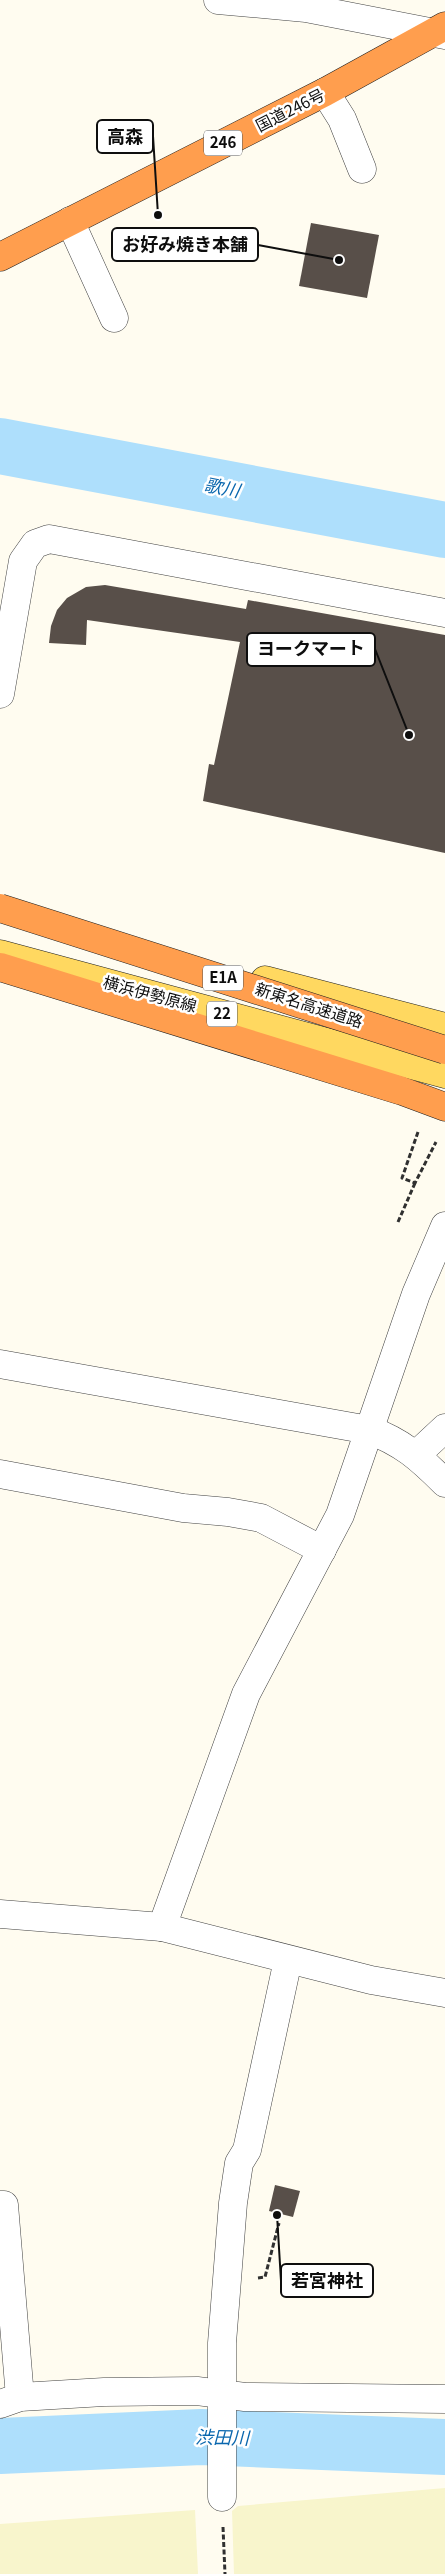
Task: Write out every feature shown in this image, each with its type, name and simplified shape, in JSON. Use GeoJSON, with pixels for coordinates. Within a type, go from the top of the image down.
{"type":"FeatureCollection","features":[{"type":"Feature","properties":{"kind":"highway","name":"国道246号"},"geometry":{"type":"LineString","coordinates":[[0,257],[441,31]]}},
{"type":"Feature","properties":{"kind":"highway","name":"新東名高速道路"},"geometry":{"type":"LineString","coordinates":[[0,909],[445,1050]]}},
{"type":"Feature","properties":{"kind":"highway"},"geometry":{"type":"LineString","coordinates":[[0,968],[402,1091],[445,1107]]}},
{"type":"Feature","properties":{"kind":"main road"},"geometry":{"type":"LineString","coordinates":[[0,909],[445,1027]]}},
{"type":"Feature","properties":{"kind":"main road","name":"横浜伊勢原線"},"geometry":{"type":"LineString","coordinates":[[0,954],[445,1074]]}},
{"type":"Feature","properties":{"kind":"street"},"geometry":{"type":"LineString","coordinates":[[218,0],[307,4],[441,31]]}},
{"type":"Feature","properties":{"kind":"street"},"geometry":{"type":"LineString","coordinates":[[325,92],[342,119],[362,169]]}},
{"type":"Feature","properties":{"kind":"street"},"geometry":{"type":"LineString","coordinates":[[70,221],[114,318]]}},
{"type":"Feature","properties":{"kind":"street"},"geometry":{"type":"LineString","coordinates":[[0,694],[23,561],[35,544],[48,539],[445,612]]}},
{"type":"Feature","properties":{"kind":"street"},"geometry":{"type":"LineString","coordinates":[[162,1927],[243,1702],[340,1515],[416,1294],[445,1226]]}},
{"type":"Feature","properties":{"kind":"street"},"geometry":{"type":"LineString","coordinates":[[0,1364],[369,1430],[392,1438],[416,1455],[445,1482]]}},
{"type":"Feature","properties":{"kind":"street"},"geometry":{"type":"LineString","coordinates":[[416,1455],[445,1428]]}},
{"type":"Feature","properties":{"kind":"street"},"geometry":{"type":"LineString","coordinates":[[0,1474],[183,1508],[228,1512],[261,1518],[322,1550]]}},
{"type":"Feature","properties":{"kind":"street"},"geometry":{"type":"LineString","coordinates":[[0,1914],[162,1927],[371,1980],[445,1992]]}},
{"type":"Feature","properties":{"kind":"street"},"geometry":{"type":"LineString","coordinates":[[222,2496],[221,2399],[233,2203],[239,2163],[247,2150],[288,1960]]}},
{"type":"Feature","properties":{"kind":"street"},"geometry":{"type":"LineString","coordinates":[[0,2205],[4,2205],[10,2400],[104,2392],[197,2391],[221,2399],[445,2399]]}},
{"type":"Feature","properties":{"kind":"path"},"geometry":{"type":"LineString","coordinates":[[415,1183],[402,1178],[418,1132]]}},
{"type":"Feature","properties":{"kind":"path"},"geometry":{"type":"LineString","coordinates":[[398,1222],[436,1142]]}},
{"type":"Feature","properties":{"kind":"path"},"geometry":{"type":"LineString","coordinates":[[228,2281],[264,2277],[279,2223]]}},
{"type":"Feature","properties":{"kind":"path"},"geometry":{"type":"LineString","coordinates":[[222,2496],[225,2574]]}},
{"type":"Feature","properties":{"kind":"shaded area"},"geometry":{"type":"Polygon","coordinates":[[[445,2488],[445,2574],[234,2574],[232,2511],[238,2506],[445,2488]]]}},
{"type":"Feature","properties":{"kind":"shaded area"},"geometry":{"type":"Polygon","coordinates":[[[195,2510],[198,2574],[0,2574],[0,2524],[195,2510]]]}},
{"type":"Feature","properties":{"kind":"building"},"geometry":{"type":"Polygon","coordinates":[[[311,223],[379,235],[367,298],[299,286],[311,223]]]}},
{"type":"Feature","properties":{"kind":"building"},"geometry":{"type":"Polygon","coordinates":[[[105,585],[246,609],[248,600],[445,635],[445,853],[203,801],[209,764],[214,765],[240,642],[87,620],[86,645],[49,643],[51,626],[57,610],[67,598],[86,587],[105,585]]]}},
{"type":"Feature","properties":{"kind":"building"},"geometry":{"type":"Polygon","coordinates":[[[275,2185],[300,2191],[293,2217],[269,2211],[275,2185]]]}},
{"type":"Feature","properties":{"kind":"waterway","name":"歌川"},"geometry":{"type":"LineString","coordinates":[[0,446],[445,530]]}},
{"type":"Feature","properties":{"kind":"waterway","name":"渋田川"},"geometry":{"type":"LineString","coordinates":[[0,2446],[201,2437],[445,2447]]}},
{"type":"Feature","properties":{"kind":"place","name":"高森"},"geometry":{"type":"Point","coordinates":[158,215]}},
{"type":"Feature","properties":{"kind":"place","name":"お好み焼き本舗"},"geometry":{"type":"Point","coordinates":[339,260]}},
{"type":"Feature","properties":{"kind":"place","name":"ヨークマート"},"geometry":{"type":"Point","coordinates":[409,735]}},
{"type":"Feature","properties":{"kind":"place","name":"若宮神社"},"geometry":{"type":"Point","coordinates":[277,2215]}}]}
